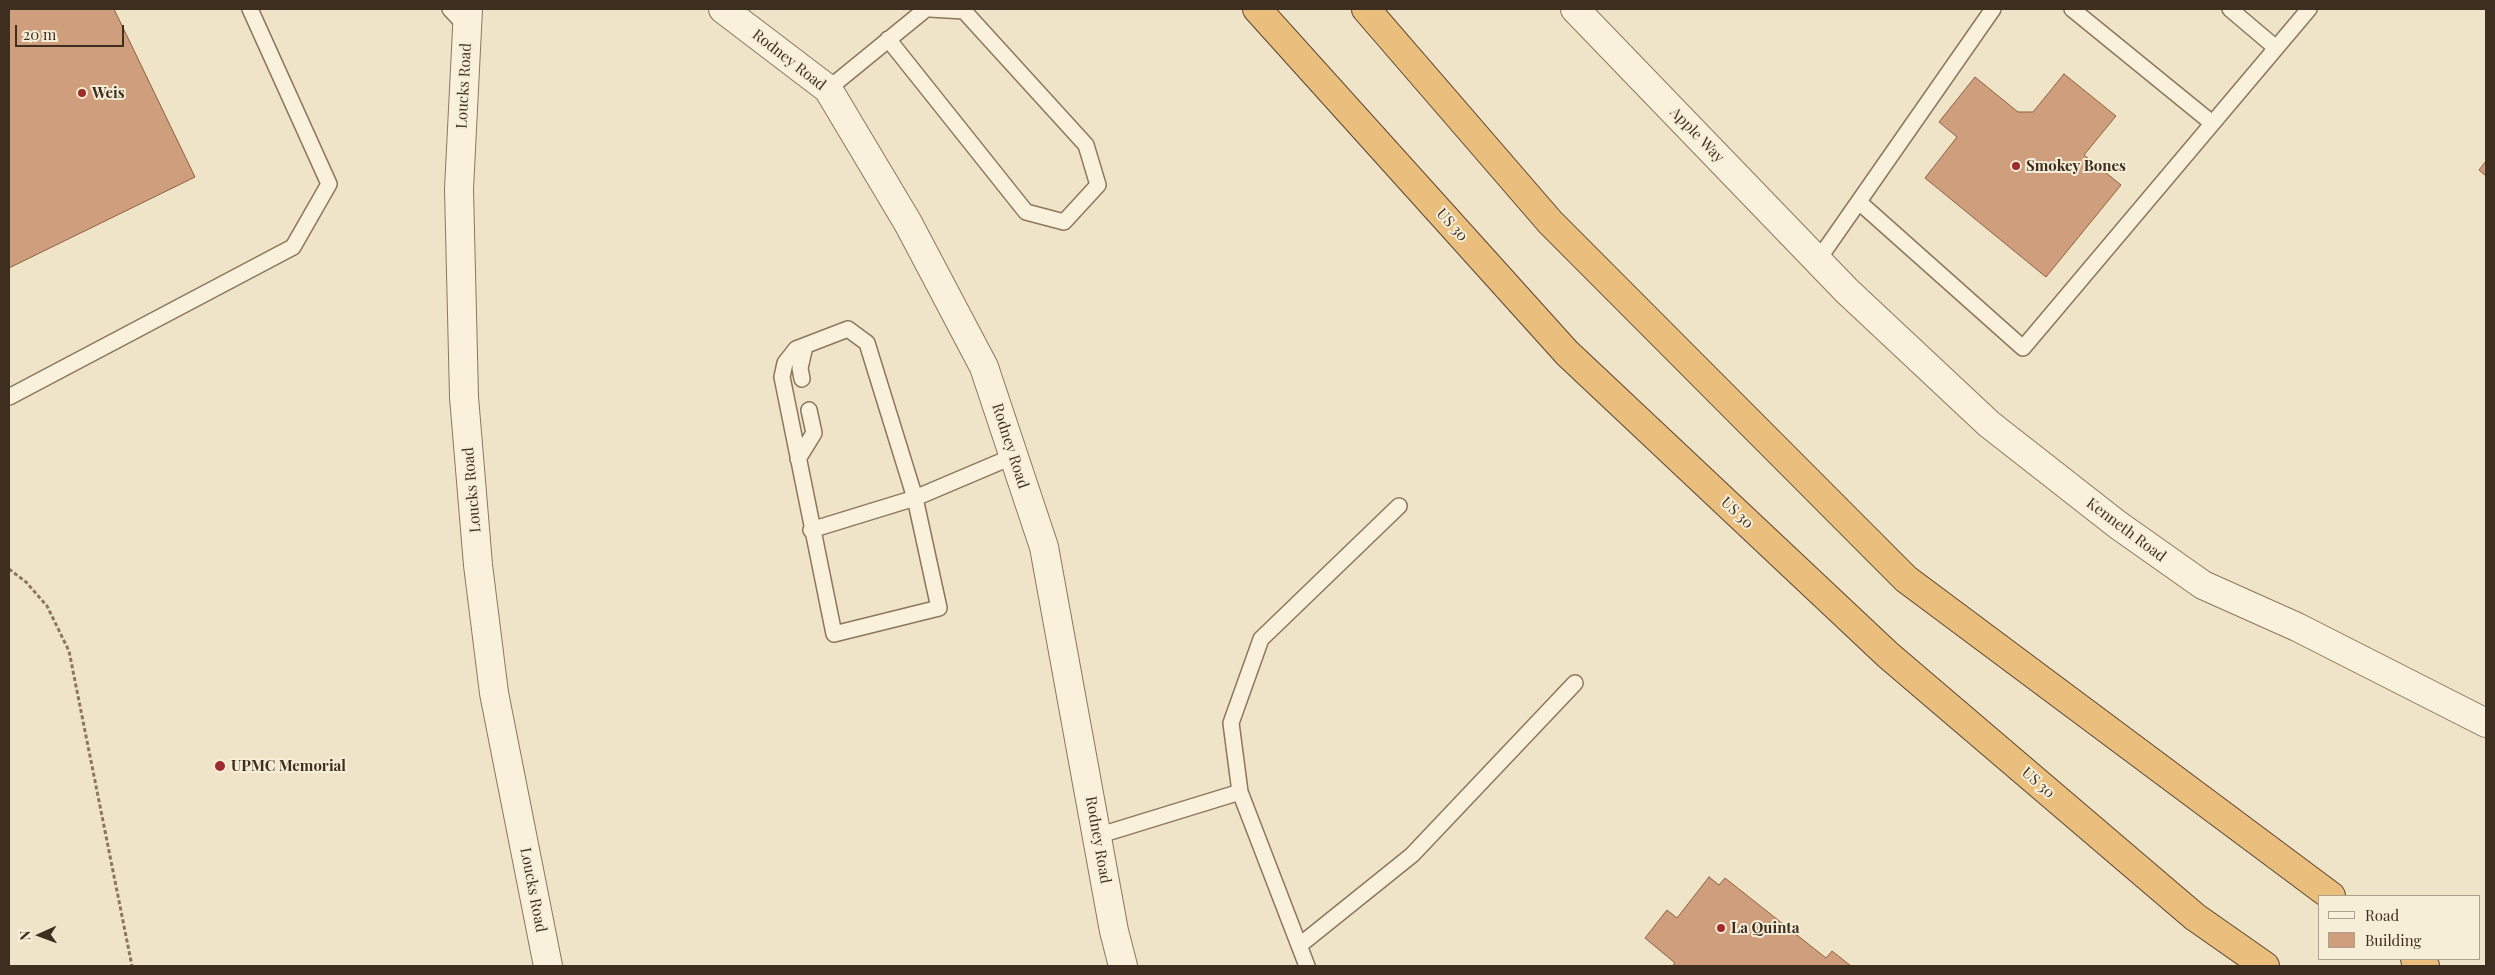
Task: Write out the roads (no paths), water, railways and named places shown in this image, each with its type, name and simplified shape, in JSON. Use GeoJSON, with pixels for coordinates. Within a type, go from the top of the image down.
{"type":"FeatureCollection","features":[{"type":"Feature","properties":{"kind":"highway","name":"US 30"},"geometry":{"type":"LineString","coordinates":[[1257,9],[1567,353],[1888,655],[2196,917],[2265,966]]}},
{"type":"Feature","properties":{"kind":"highway"},"geometry":{"type":"LineString","coordinates":[[1366,9],[1550,222],[1906,579],[2330,895]]}},
{"type":"Feature","properties":{"kind":"street","name":"Rodney Road"},"geometry":{"type":"LineString","coordinates":[[723,9],[828,89],[908,223],[984,367],[1044,547],[1123,966]]}},
{"type":"Feature","properties":{"kind":"street","name":"Apple Way"},"geometry":{"type":"LineString","coordinates":[[1575,9],[1818,260]]}},
{"type":"Feature","properties":{"kind":"street","name":"Loucks Road"},"geometry":{"type":"LineString","coordinates":[[462,15],[459,199],[464,397],[478,565],[494,693],[548,966]]}},
{"type":"Feature","properties":{"kind":"street","name":"Kenneth Road"},"geometry":{"type":"LineString","coordinates":[[1818,260],[1847,291],[1989,424],[2118,525],[2203,585],[2296,627],[2486,723]]}},
{"type":"Feature","properties":{"kind":"lane"},"geometry":{"type":"LineString","coordinates":[[9,397],[293,247],[329,184],[250,9]]}},
{"type":"Feature","properties":{"kind":"lane"},"geometry":{"type":"LineString","coordinates":[[828,89],[926,9]]}},
{"type":"Feature","properties":{"kind":"lane"},"geometry":{"type":"LineString","coordinates":[[888,39],[1026,212],[1064,222],[1098,185],[1086,145],[964,11],[930,9]]}},
{"type":"Feature","properties":{"kind":"lane"},"geometry":{"type":"LineString","coordinates":[[1818,260],[1993,9]]}},
{"type":"Feature","properties":{"kind":"lane"},"geometry":{"type":"LineString","coordinates":[[2072,9],[2212,123]]}},
{"type":"Feature","properties":{"kind":"lane"},"geometry":{"type":"LineString","coordinates":[[2230,9],[2276,48]]}},
{"type":"Feature","properties":{"kind":"lane"},"geometry":{"type":"LineString","coordinates":[[1859,202],[2023,348],[2309,9]]}},
{"type":"Feature","properties":{"kind":"lane"},"geometry":{"type":"LineString","coordinates":[[848,329],[867,343],[915,498],[939,608],[834,634],[811,530],[782,377],[785,363],[796,349],[805,346],[848,329]]}},
{"type":"Feature","properties":{"kind":"lane"},"geometry":{"type":"LineString","coordinates":[[802,379],[800,368],[805,346]]}},
{"type":"Feature","properties":{"kind":"lane"},"geometry":{"type":"LineString","coordinates":[[798,459],[814,433],[809,410]]}},
{"type":"Feature","properties":{"kind":"lane"},"geometry":{"type":"LineString","coordinates":[[811,530],[915,498],[1014,456]]}},
{"type":"Feature","properties":{"kind":"lane"},"geometry":{"type":"LineString","coordinates":[[1307,966],[1240,792],[1231,723],[1261,639],[1399,506]]}},
{"type":"Feature","properties":{"kind":"lane"},"geometry":{"type":"LineString","coordinates":[[1300,945],[1412,856],[1575,682]]}},
{"type":"Feature","properties":{"kind":"lane"},"geometry":{"type":"LineString","coordinates":[[1097,836],[1240,792]]}},
{"type":"Feature","properties":{"kind":"place","name":"Weis"},"geometry":{"type":"Point","coordinates":[82,93]}},
{"type":"Feature","properties":{"kind":"place","name":"Smokey Bones"},"geometry":{"type":"Point","coordinates":[2016,166]}},
{"type":"Feature","properties":{"kind":"place","name":"UPMC Memorial"},"geometry":{"type":"Point","coordinates":[220,766]}},
{"type":"Feature","properties":{"kind":"place","name":"La Quinta"},"geometry":{"type":"Point","coordinates":[1721,928]}}]}
